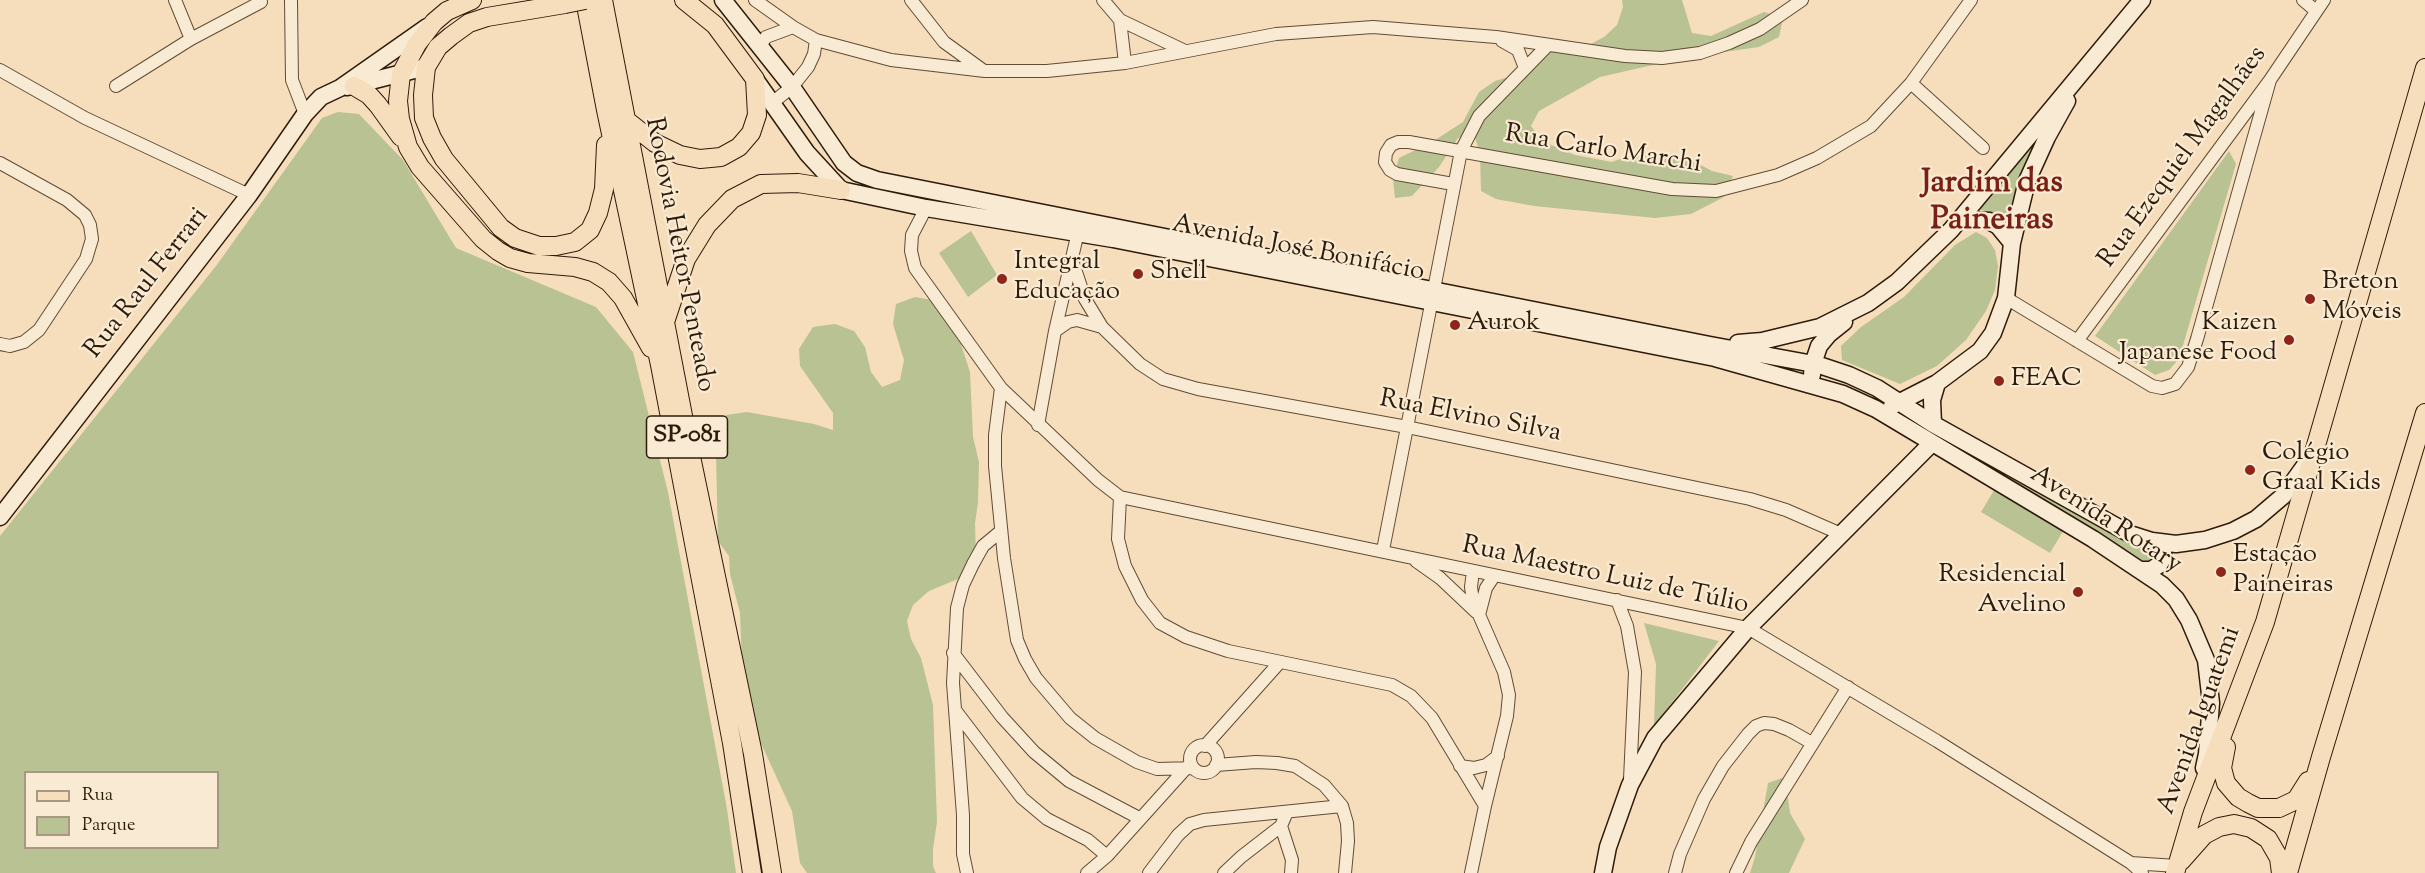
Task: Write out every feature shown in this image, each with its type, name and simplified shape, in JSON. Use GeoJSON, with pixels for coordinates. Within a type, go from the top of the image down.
{"type":"FeatureCollection","features":[{"type":"Feature","properties":{"kind":"main road"},"geometry":{"type":"LineString","coordinates":[[347,87],[447,11],[472,0]]}},
{"type":"Feature","properties":{"kind":"main road"},"geometry":{"type":"LineString","coordinates":[[585,0],[487,17],[469,23],[438,47],[426,67],[423,94],[424,118],[444,159],[501,228],[515,238],[538,246],[556,246],[575,242],[590,230],[598,213],[604,189],[606,110]]}},
{"type":"Feature","properties":{"kind":"main road","name":"Rodovia Heitor Penteado"},"geometry":{"type":"LineString","coordinates":[[585,0],[660,365],[730,731],[752,873]]}},
{"type":"Feature","properties":{"kind":"main road","name":"Rodovia Heitor Penteado"},"geometry":{"type":"LineString","coordinates":[[603,0],[689,447],[753,754],[772,873]]}},
{"type":"Feature","properties":{"kind":"main road"},"geometry":{"type":"LineString","coordinates":[[684,0],[715,25],[807,153],[841,190]]}},
{"type":"Feature","properties":{"kind":"main road","name":"Avenida José Bonifácio"},"geometry":{"type":"LineString","coordinates":[[723,0],[792,87],[844,163],[857,173],[877,180],[1434,296],[1715,358],[1843,394],[1876,410]]}},
{"type":"Feature","properties":{"kind":"main road","name":"Avenida José Bonifácio"},"geometry":{"type":"LineString","coordinates":[[1710,345],[1762,341],[1820,327],[1868,303],[1897,282],[1960,219],[2142,0]]}},
{"type":"Feature","properties":{"kind":"main road"},"geometry":{"type":"LineString","coordinates":[[408,147],[399,110],[401,74],[417,44],[447,11]]}},
{"type":"Feature","properties":{"kind":"main road"},"geometry":{"type":"LineString","coordinates":[[1876,410],[1887,408],[1936,383],[1980,351],[1993,333],[2006,298],[2012,243],[2027,181],[2047,137],[2088,63]]}},
{"type":"Feature","properties":{"kind":"main road"},"geometry":{"type":"LineString","coordinates":[[347,87],[426,67]]}},
{"type":"Feature","properties":{"kind":"main road","name":"Avenida Iguatemi"},"geometry":{"type":"LineString","coordinates":[[2176,870],[2193,812],[2265,622],[2425,68]]}},
{"type":"Feature","properties":{"kind":"main road"},"geometry":{"type":"LineString","coordinates":[[626,120],[656,142],[680,155],[700,159],[721,157],[739,147],[751,133],[757,115],[755,79]]}},
{"type":"Feature","properties":{"kind":"main road","name":"Rua Raul Ferrari"},"geometry":{"type":"LineString","coordinates":[[0,517],[249,195],[304,114],[321,97],[347,87]]}},
{"type":"Feature","properties":{"kind":"main road"},"geometry":{"type":"LineString","coordinates":[[347,87],[369,95],[420,166],[483,239],[498,251],[510,258],[528,263],[576,267],[593,272],[609,282],[623,298],[660,365]]}},
{"type":"Feature","properties":{"kind":"main road"},"geometry":{"type":"LineString","coordinates":[[666,321],[686,259],[707,225],[732,199],[760,184],[798,183],[841,190]]}},
{"type":"Feature","properties":{"kind":"main road","name":"Avenida José Bonifácio"},"geometry":{"type":"LineString","coordinates":[[841,190],[926,208],[1078,232],[1813,364],[1849,375],[1900,402],[1934,424]]}},
{"type":"Feature","properties":{"kind":"main road"},"geometry":{"type":"LineString","coordinates":[[1960,219],[1989,221],[1998,226],[2012,243]]}},
{"type":"Feature","properties":{"kind":"main road"},"geometry":{"type":"LineString","coordinates":[[1814,385],[1813,364],[1819,346],[1829,334],[1868,303]]}},
{"type":"Feature","properties":{"kind":"main road"},"geometry":{"type":"LineString","coordinates":[[1934,424],[1932,400],[1936,383]]}},
{"type":"Feature","properties":{"kind":"main road","name":"Avenida Rotary"},"geometry":{"type":"LineString","coordinates":[[1876,410],[2093,539],[2162,585],[2176,599],[2189,620],[2206,660],[2211,703],[2208,743],[2193,812]]}},
{"type":"Feature","properties":{"kind":"main road"},"geometry":{"type":"LineString","coordinates":[[2288,873],[2425,412]]}},
{"type":"Feature","properties":{"kind":"main road","name":"Avenida Rotary"},"geometry":{"type":"LineString","coordinates":[[1934,424],[2130,534],[2158,542],[2176,544],[2205,540],[2233,531],[2256,519],[2283,496],[2312,456]]}},
{"type":"Feature","properties":{"kind":"main road"},"geometry":{"type":"LineString","coordinates":[[1602,873],[1608,847],[1630,785],[1655,738],[1748,628],[1932,443]]}},
{"type":"Feature","properties":{"kind":"main road"},"geometry":{"type":"LineString","coordinates":[[2141,570],[2151,570],[2159,566],[2163,558],[2163,549],[2158,542]]}},
{"type":"Feature","properties":{"kind":"main road"},"geometry":{"type":"LineString","coordinates":[[2265,622],[2225,747],[2222,768],[2226,783],[2238,797],[2247,803],[2258,807],[2279,808],[2296,800],[2321,757]]}},
{"type":"Feature","properties":{"kind":"main road"},"geometry":{"type":"LineString","coordinates":[[2176,870],[2204,835],[2219,827],[2234,824],[2251,828],[2268,839],[2279,858],[2281,873]]}},
{"type":"Feature","properties":{"kind":"street"},"geometry":{"type":"LineString","coordinates":[[175,0],[191,39]]}},
{"type":"Feature","properties":{"kind":"street"},"geometry":{"type":"LineString","coordinates":[[291,0],[292,80],[304,114]]}},
{"type":"Feature","properties":{"kind":"street"},"geometry":{"type":"LineString","coordinates":[[754,0],[816,40],[891,60],[985,71],[1047,71],[1125,63],[1276,34],[1362,28],[1496,37],[1625,56],[1662,58],[1700,53],[1760,29],[1802,0]]}},
{"type":"Feature","properties":{"kind":"street"},"geometry":{"type":"LineString","coordinates":[[911,0],[944,42],[985,71]]}},
{"type":"Feature","properties":{"kind":"street"},"geometry":{"type":"LineString","coordinates":[[1103,0],[1120,20],[1185,51]]}},
{"type":"Feature","properties":{"kind":"street","name":"Rua Carlo Marchi"},"geometry":{"type":"LineString","coordinates":[[1453,184],[1397,174],[1390,170],[1385,162],[1386,153],[1391,145],[1398,142],[1672,189],[1716,191],[1778,175],[1817,158],[1870,126],[1911,83],[1971,0]]}},
{"type":"Feature","properties":{"kind":"street"},"geometry":{"type":"LineString","coordinates":[[2303,0],[2316,11]]}},
{"type":"Feature","properties":{"kind":"street","name":"Rua Ezequiel Magalhães"},"geometry":{"type":"LineString","coordinates":[[2077,341],[2271,80],[2324,0]]}},
{"type":"Feature","properties":{"kind":"street"},"geometry":{"type":"LineString","coordinates":[[116,86],[191,39],[261,2]]}},
{"type":"Feature","properties":{"kind":"street"},"geometry":{"type":"LineString","coordinates":[[1120,20],[1125,63]]}},
{"type":"Feature","properties":{"kind":"street"},"geometry":{"type":"LineString","coordinates":[[759,46],[766,37],[793,27]]}},
{"type":"Feature","properties":{"kind":"street"},"geometry":{"type":"LineString","coordinates":[[1496,37],[1518,50],[1525,68]]}},
{"type":"Feature","properties":{"kind":"street"},"geometry":{"type":"LineString","coordinates":[[772,103],[792,87],[808,67],[814,54],[816,40]]}},
{"type":"Feature","properties":{"kind":"street"},"geometry":{"type":"LineString","coordinates":[[1526,41],[1536,57]]}},
{"type":"Feature","properties":{"kind":"street"},"geometry":{"type":"LineString","coordinates":[[1383,550],[1461,151],[1479,116],[1548,45]]}},
{"type":"Feature","properties":{"kind":"street"},"geometry":{"type":"LineString","coordinates":[[0,70],[85,118],[249,195]]}},
{"type":"Feature","properties":{"kind":"street"},"geometry":{"type":"LineString","coordinates":[[2006,298],[2152,387],[2162,388],[2175,384],[2188,367],[2271,80]]}},
{"type":"Feature","properties":{"kind":"street"},"geometry":{"type":"LineString","coordinates":[[1911,83],[1983,148]]}},
{"type":"Feature","properties":{"kind":"street"},"geometry":{"type":"LineString","coordinates":[[0,163],[76,207],[90,225],[92,239],[86,259],[39,330],[24,342],[10,346],[0,344]]}},
{"type":"Feature","properties":{"kind":"street"},"geometry":{"type":"LineString","coordinates":[[926,208],[912,235],[911,251],[915,268],[1001,388],[1098,480],[1120,497],[1118,539],[1125,566],[1142,600],[1160,623],[1186,637],[1228,651],[1392,685],[1411,696],[1432,718],[1485,806]]}},
{"type":"Feature","properties":{"kind":"street"},"geometry":{"type":"LineString","coordinates":[[1038,425],[1055,332],[1078,232]]}},
{"type":"Feature","properties":{"kind":"street","name":"Rua Elvino Silva"},"geometry":{"type":"LineString","coordinates":[[1072,260],[1085,299],[1102,327],[1140,364],[1163,379],[1198,389],[1407,427],[1750,499],[1786,510],[1841,534]]}},
{"type":"Feature","properties":{"kind":"street"},"geometry":{"type":"LineString","coordinates":[[1055,332],[1068,322],[1077,320],[1102,327]]}},
{"type":"Feature","properties":{"kind":"street"},"geometry":{"type":"LineString","coordinates":[[1001,388],[995,435],[995,466],[1001,531],[1017,640],[1035,678],[1070,718],[1095,738],[1137,762],[1157,769],[1189,766],[1197,772],[1206,773],[1216,759],[1229,719]]}},
{"type":"Feature","properties":{"kind":"street","name":"Rua Maestro Luiz de Túlio"},"geometry":{"type":"LineString","coordinates":[[1120,497],[1383,550],[1494,576],[1748,628],[1848,687],[2131,863],[2142,873]]}},
{"type":"Feature","properties":{"kind":"street"},"geometry":{"type":"LineString","coordinates":[[967,873],[963,854],[963,815],[954,709],[953,653],[957,608],[963,585],[983,546],[1001,531]]}},
{"type":"Feature","properties":{"kind":"street"},"geometry":{"type":"LineString","coordinates":[[1410,557],[1440,578],[1479,615]]}},
{"type":"Feature","properties":{"kind":"street"},"geometry":{"type":"LineString","coordinates":[[1471,873],[1507,716],[1509,695],[1504,672],[1473,601],[1473,571]]}},
{"type":"Feature","properties":{"kind":"street"},"geometry":{"type":"LineString","coordinates":[[1479,615],[1485,588],[1494,576]]}},
{"type":"Feature","properties":{"kind":"street"},"geometry":{"type":"LineString","coordinates":[[1617,600],[1627,626],[1635,672],[1630,785]]}},
{"type":"Feature","properties":{"kind":"street"},"geometry":{"type":"LineString","coordinates":[[953,653],[1002,717],[1034,752],[1069,781],[1139,818]]}},
{"type":"Feature","properties":{"kind":"street"},"geometry":{"type":"LineString","coordinates":[[1087,873],[1107,856],[1139,818],[1189,766],[1194,749],[1205,746],[1281,662]]}},
{"type":"Feature","properties":{"kind":"street"},"geometry":{"type":"LineString","coordinates":[[1736,873],[1751,842],[1848,687]]}},
{"type":"Feature","properties":{"kind":"street"},"geometry":{"type":"LineString","coordinates":[[954,709],[1022,798],[1047,819],[1088,840],[1107,856]]}},
{"type":"Feature","properties":{"kind":"street"},"geometry":{"type":"LineString","coordinates":[[1675,873],[1680,854],[1704,799],[1723,766],[1756,726],[1764,723],[1774,724],[1812,743]]}},
{"type":"Feature","properties":{"kind":"street"},"geometry":{"type":"LineString","coordinates":[[1633,725],[1639,733],[1655,738]]}},
{"type":"Feature","properties":{"kind":"street"},"geometry":{"type":"LineString","coordinates":[[1205,746],[1216,759],[1294,766],[1324,784],[1342,806],[1347,823],[1345,873]]}},
{"type":"Feature","properties":{"kind":"street"},"geometry":{"type":"LineString","coordinates":[[1460,766],[1474,768],[1486,765],[1498,756]]}},
{"type":"Feature","properties":{"kind":"street"},"geometry":{"type":"LineString","coordinates":[[1149,873],[1178,835],[1190,824],[1204,820],[1342,806]]}},
{"type":"Feature","properties":{"kind":"street"},"geometry":{"type":"LineString","coordinates":[[1224,873],[1281,826],[1287,812]]}},
{"type":"Feature","properties":{"kind":"street"},"geometry":{"type":"LineString","coordinates":[[1281,826],[1292,860],[1291,873]]}},
{"type":"Feature","properties":{"kind":"street"},"geometry":{"type":"LineString","coordinates":[[2131,863],[2176,870]]}},
{"type":"Feature","properties":{"kind":"green space"},"geometry":{"type":"Polygon","coordinates":[[[1622,0],[1682,0],[1692,33],[1711,36],[1764,12],[1783,18],[1779,37],[1759,47],[1688,57],[1600,77],[1539,111],[1531,126],[1542,141],[1575,155],[1612,162],[1633,154],[1695,162],[1712,171],[1733,176],[1724,197],[1691,214],[1655,218],[1534,206],[1496,199],[1481,191],[1480,153],[1474,135],[1458,138],[1439,167],[1412,196],[1395,198],[1393,179],[1399,158],[1432,142],[1463,122],[1479,92],[1495,81],[1512,76],[1536,47],[1589,45],[1604,37],[1617,25],[1623,7],[1622,0]]]}},
{"type":"Feature","properties":{"kind":"green space"},"geometry":{"type":"Polygon","coordinates":[[[338,112],[359,114],[403,160],[456,248],[596,307],[633,352],[668,492],[727,809],[736,873],[0,873],[0,536],[216,266],[322,118],[338,112]]]}},
{"type":"Feature","properties":{"kind":"green space"},"geometry":{"type":"Polygon","coordinates":[[[2054,113],[2009,227],[1990,212],[1976,209],[2054,113]]]}},
{"type":"Feature","properties":{"kind":"green space"},"geometry":{"type":"Polygon","coordinates":[[[2229,151],[2236,164],[2179,359],[2169,370],[2155,375],[2095,336],[2229,151]]]}},
{"type":"Feature","properties":{"kind":"green space"},"geometry":{"type":"Polygon","coordinates":[[[971,231],[997,275],[968,297],[939,253],[971,231]]]}},
{"type":"Feature","properties":{"kind":"green space"},"geometry":{"type":"Polygon","coordinates":[[[1976,232],[1987,238],[1995,250],[1998,266],[1995,290],[1986,311],[1966,340],[1937,366],[1900,384],[1842,360],[1841,346],[1861,327],[1904,297],[1955,245],[1976,232]]]}},
{"type":"Feature","properties":{"kind":"green space"},"geometry":{"type":"Polygon","coordinates":[[[915,297],[938,301],[957,332],[970,372],[973,437],[979,462],[975,523],[976,558],[970,574],[929,591],[913,605],[907,621],[911,639],[921,658],[933,705],[937,822],[933,866],[936,873],[807,873],[800,863],[792,811],[737,691],[742,665],[740,613],[730,574],[729,556],[718,541],[716,455],[726,415],[747,412],[814,424],[833,430],[833,413],[800,366],[799,349],[813,327],[835,324],[854,331],[865,347],[871,372],[882,387],[900,380],[904,360],[893,324],[896,304],[915,297]]]}},
{"type":"Feature","properties":{"kind":"green space"},"geometry":{"type":"Polygon","coordinates":[[[1904,408],[2159,549],[2150,567],[1892,415],[1904,408]]]}},
{"type":"Feature","properties":{"kind":"green space"},"geometry":{"type":"Polygon","coordinates":[[[1996,487],[2065,528],[2050,553],[1981,512],[1996,487]]]}},
{"type":"Feature","properties":{"kind":"green space"},"geometry":{"type":"Polygon","coordinates":[[[1644,623],[1719,641],[1654,726],[1656,664],[1644,623]]]}},
{"type":"Feature","properties":{"kind":"green space"},"geometry":{"type":"Polygon","coordinates":[[[1785,777],[1790,813],[1805,839],[1789,873],[1750,873],[1768,783],[1785,777]]]}},
{"type":"Feature","properties":{"kind":"place","name":"Shell"},"geometry":{"type":"Point","coordinates":[1138,274]}},
{"type":"Feature","properties":{"kind":"place","name":"Integral Educação"},"geometry":{"type":"Point","coordinates":[1002,279]}},
{"type":"Feature","properties":{"kind":"place","name":"Breton Móveis"},"geometry":{"type":"Point","coordinates":[2310,299]}},
{"type":"Feature","properties":{"kind":"place","name":"Aurok"},"geometry":{"type":"Point","coordinates":[1455,325]}},
{"type":"Feature","properties":{"kind":"place","name":"Kaizen Japanese Food"},"geometry":{"type":"Point","coordinates":[2289,340]}},
{"type":"Feature","properties":{"kind":"place","name":"FEAC"},"geometry":{"type":"Point","coordinates":[1999,381]}},
{"type":"Feature","properties":{"kind":"place","name":"Colégio Graal Kids"},"geometry":{"type":"Point","coordinates":[2250,470]}},
{"type":"Feature","properties":{"kind":"place","name":"Estação Paineiras"},"geometry":{"type":"Point","coordinates":[2221,572]}},
{"type":"Feature","properties":{"kind":"place","name":"Residencial Avelino"},"geometry":{"type":"Point","coordinates":[2078,592]}},
{"type":"Feature","properties":{"kind":"district","name":"Jardim das Paineiras"},"geometry":{"type":"Point","coordinates":[1992,204]}}]}
